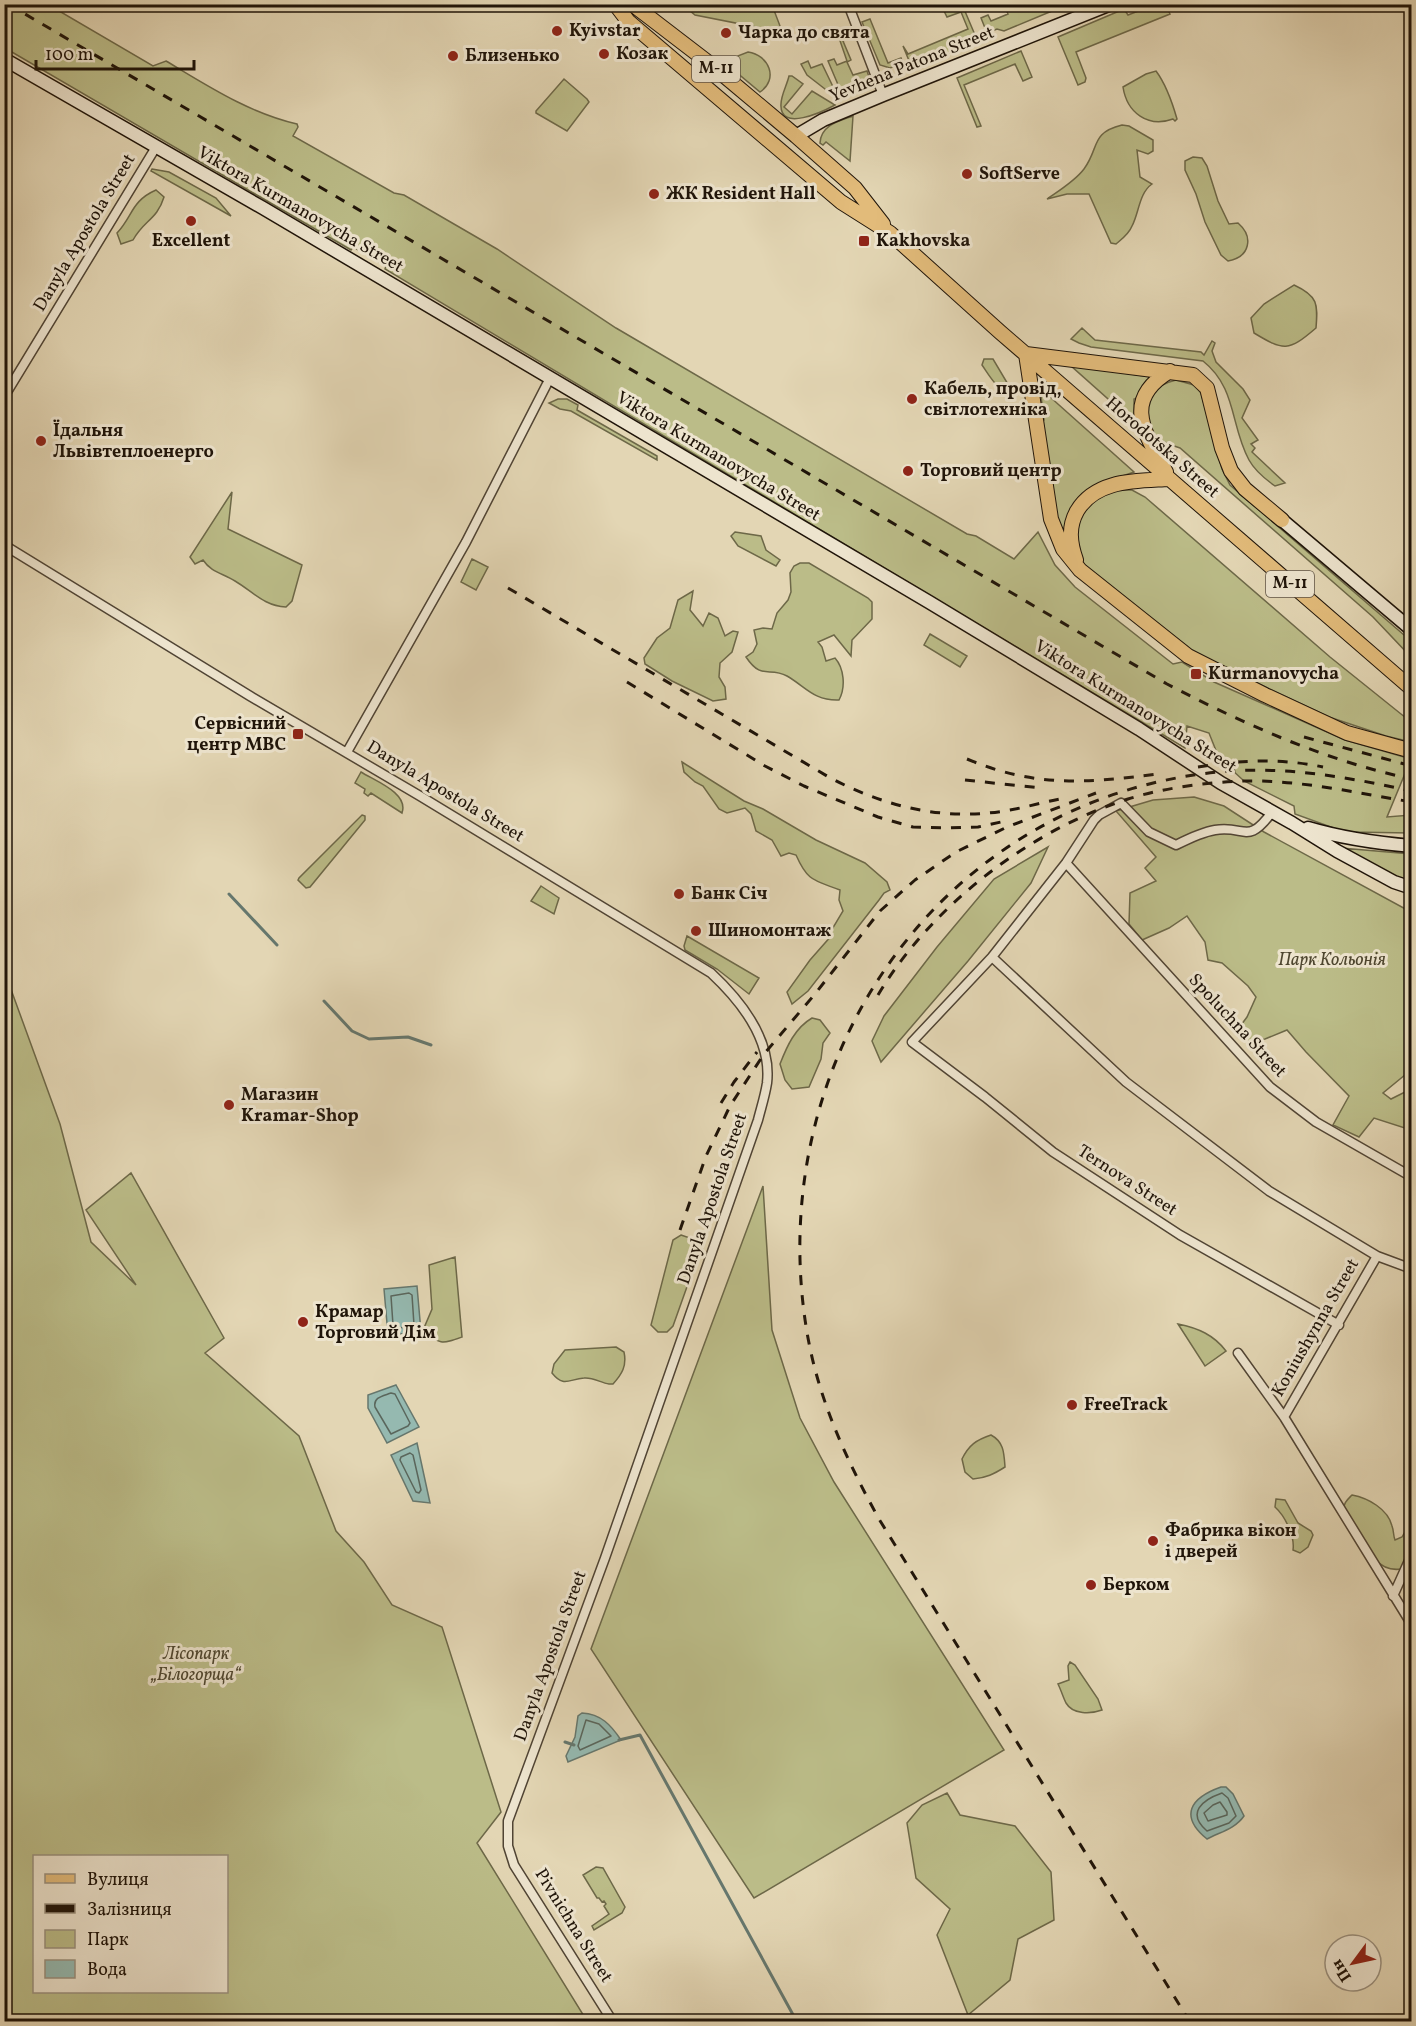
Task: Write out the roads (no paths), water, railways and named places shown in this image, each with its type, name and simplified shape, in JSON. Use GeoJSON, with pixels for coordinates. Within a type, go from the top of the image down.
{"type":"FeatureCollection","features":[{"type":"Feature","properties":{"kind":"main road","name":"Horodotska Street"},"geometry":{"type":"LineString","coordinates":[[615,4],[628,21],[841,202],[890,233],[1412,689]]}},
{"type":"Feature","properties":{"kind":"main road","name":"Horodotska Street"},"geometry":{"type":"LineString","coordinates":[[632,4],[757,102],[855,188],[890,233]]}},
{"type":"Feature","properties":{"kind":"main road"},"geometry":{"type":"LineString","coordinates":[[722,100],[757,102]]}},
{"type":"Feature","properties":{"kind":"main road"},"geometry":{"type":"LineString","coordinates":[[758,131],[796,136],[804,170]]}},
{"type":"Feature","properties":{"kind":"main road"},"geometry":{"type":"LineString","coordinates":[[1282,520],[1245,489],[1231,471],[1222,447],[1207,388],[1193,375],[1026,354],[1051,519],[1063,549],[1080,570],[1188,656],[1347,733],[1412,751]]}},
{"type":"Feature","properties":{"kind":"main road"},"geometry":{"type":"LineString","coordinates":[[1080,570],[1070,540],[1070,529],[1073,517],[1086,498],[1110,485],[1131,481],[1169,479],[1145,433],[1140,407],[1150,386],[1170,371]]}},
{"type":"Feature","properties":{"kind":"street"},"geometry":{"type":"LineString","coordinates":[[848,4],[883,95]]}},
{"type":"Feature","properties":{"kind":"street","name":"Yevhena Patona Street"},"geometry":{"type":"LineString","coordinates":[[796,136],[823,120],[1111,4]]}},
{"type":"Feature","properties":{"kind":"street","name":"Viktora Kurmanovycha Street"},"geometry":{"type":"LineString","coordinates":[[4,59],[263,208],[1052,675],[1196,767],[1337,851],[1394,882],[1412,888]]}},
{"type":"Feature","properties":{"kind":"street","name":"Danyla Apostola Street"},"geometry":{"type":"LineString","coordinates":[[4,397],[156,147]]}},
{"type":"Feature","properties":{"kind":"street","name":"Danyla Apostola Street"},"geometry":{"type":"LineString","coordinates":[[348,752],[466,542],[550,378]]}},
{"type":"Feature","properties":{"kind":"street"},"geometry":{"type":"LineString","coordinates":[[1282,520],[1412,630]]}},
{"type":"Feature","properties":{"kind":"street","name":"Danyla Apostola Street"},"geometry":{"type":"LineString","coordinates":[[4,545],[259,702],[348,752],[711,973],[732,992],[750,1016],[762,1045],[767,1082],[758,1120],[604,1558],[508,1821],[508,1846]]}},
{"type":"Feature","properties":{"kind":"street"},"geometry":{"type":"LineString","coordinates":[[1272,812],[1261,826],[1247,833],[1216,830],[1176,845],[1149,831],[1121,803],[1094,820],[1066,863],[992,957],[1126,1082],[1269,1191],[1377,1256],[1412,1269]]}},
{"type":"Feature","properties":{"kind":"street"},"geometry":{"type":"LineString","coordinates":[[1293,823],[1332,835],[1412,846]]}},
{"type":"Feature","properties":{"kind":"street","name":"Spoluchna Street"},"geometry":{"type":"LineString","coordinates":[[1066,863],[1270,1087],[1316,1122],[1412,1177]]}},
{"type":"Feature","properties":{"kind":"street","name":"Ternova Street"},"geometry":{"type":"LineString","coordinates":[[992,957],[912,1042],[1053,1152],[1180,1235],[1339,1325]]}},
{"type":"Feature","properties":{"kind":"street","name":"Koniushynna Street"},"geometry":{"type":"LineString","coordinates":[[1284,1417],[1377,1256]]}},
{"type":"Feature","properties":{"kind":"street","name":"Koniushynna Street"},"geometry":{"type":"LineString","coordinates":[[1238,1353],[1284,1417],[1412,1625]]}},
{"type":"Feature","properties":{"kind":"street"},"geometry":{"type":"LineString","coordinates":[[1393,1596],[1412,1554]]}},
{"type":"Feature","properties":{"kind":"street","name":"Pivnichna Street"},"geometry":{"type":"LineString","coordinates":[[508,1846],[514,1865],[613,2022]]}},
{"type":"Feature","properties":{"kind":"water"},"geometry":{"type":"Polygon","coordinates":[[[417,1286],[421,1332],[388,1335],[384,1289],[417,1286]]]}},
{"type":"Feature","properties":{"kind":"water"},"geometry":{"type":"Polygon","coordinates":[[[396,1385],[419,1427],[387,1443],[368,1408],[368,1395],[396,1385]]]}},
{"type":"Feature","properties":{"kind":"water"},"geometry":{"type":"Polygon","coordinates":[[[417,1443],[430,1503],[413,1501],[391,1455],[417,1443]]]}},
{"type":"Feature","properties":{"kind":"water"},"geometry":{"type":"Polygon","coordinates":[[[582,1713],[605,1721],[621,1740],[568,1762],[566,1756],[575,1737],[578,1716],[582,1713]]]}},
{"type":"Feature","properties":{"kind":"water"},"geometry":{"type":"Polygon","coordinates":[[[1226,1787],[1233,1794],[1244,1816],[1232,1827],[1207,1839],[1193,1823],[1192,1808],[1210,1791],[1226,1787]]]}},
{"type":"Feature","properties":{"kind":"waterway"},"geometry":{"type":"LineString","coordinates":[[229,894],[277,945]]}},
{"type":"Feature","properties":{"kind":"waterway"},"geometry":{"type":"LineString","coordinates":[[324,1001],[352,1031],[369,1039],[408,1037],[431,1045]]}},
{"type":"Feature","properties":{"kind":"waterway"},"geometry":{"type":"LineString","coordinates":[[619,1740],[640,1735],[797,2022]]}},
{"type":"Feature","properties":{"kind":"waterway"},"geometry":{"type":"LineString","coordinates":[[565,1742],[574,1745]]}},
{"type":"Feature","properties":{"kind":"railway"},"geometry":{"type":"LineString","coordinates":[[8,4],[1167,684],[1286,740],[1348,762],[1412,779]]}},
{"type":"Feature","properties":{"kind":"railway"},"geometry":{"type":"LineString","coordinates":[[508,588],[827,776],[870,796],[916,809],[962,814],[1010,810],[1060,799]]}},
{"type":"Feature","properties":{"kind":"railway"},"geometry":{"type":"LineString","coordinates":[[627,682],[765,766],[804,786],[878,817],[913,827],[946,828],[978,827],[1010,820]]}},
{"type":"Feature","properties":{"kind":"railway"},"geometry":{"type":"LineString","coordinates":[[1304,737],[1412,766]]}},
{"type":"Feature","properties":{"kind":"railway"},"geometry":{"type":"LineString","coordinates":[[967,759],[1016,775],[1062,781],[1108,780],[1158,774]]}},
{"type":"Feature","properties":{"kind":"railway"},"geometry":{"type":"LineString","coordinates":[[1198,767],[1260,761],[1291,762],[1323,767]]}},
{"type":"Feature","properties":{"kind":"railway"},"geometry":{"type":"LineString","coordinates":[[1190,2022],[879,1519],[836,1431],[820,1386],[808,1338],[800,1235],[812,1136],[844,1042],[893,958],[957,887],[1036,830],[1127,790],[1230,771],[1299,772],[1412,791]]}},
{"type":"Feature","properties":{"kind":"railway"},"geometry":{"type":"LineString","coordinates":[[965,780],[1041,788]]}},
{"type":"Feature","properties":{"kind":"railway"},"geometry":{"type":"LineString","coordinates":[[878,995],[900,962],[926,931],[986,875],[1055,830],[1128,799],[1186,786],[1266,781],[1350,791],[1412,802]]}},
{"type":"Feature","properties":{"kind":"railway"},"geometry":{"type":"LineString","coordinates":[[680,1230],[706,1156],[730,1106],[764,1054],[815,994],[880,911],[915,880],[956,852],[1007,827],[1096,793]]}},
{"type":"Feature","properties":{"kind":"railway"},"geometry":{"type":"LineString","coordinates":[[721,1103],[757,1052]]}},
{"type":"Feature","properties":{"kind":"place","name":"Kyivstar"},"geometry":{"type":"Point","coordinates":[557,31]}},
{"type":"Feature","properties":{"kind":"place","name":"Чарка до свята"},"geometry":{"type":"Point","coordinates":[726,33]}},
{"type":"Feature","properties":{"kind":"place","name":"Козак"},"geometry":{"type":"Point","coordinates":[604,54]}},
{"type":"Feature","properties":{"kind":"place","name":"Близенько"},"geometry":{"type":"Point","coordinates":[453,56]}},
{"type":"Feature","properties":{"kind":"place","name":"SoftServe"},"geometry":{"type":"Point","coordinates":[967,174]}},
{"type":"Feature","properties":{"kind":"place","name":"ЖК Resident Hall"},"geometry":{"type":"Point","coordinates":[654,194]}},
{"type":"Feature","properties":{"kind":"place","name":"Excellent"},"geometry":{"type":"Point","coordinates":[191,221]}},
{"type":"Feature","properties":{"kind":"place","name":"Kakhovska"},"geometry":{"type":"Point","coordinates":[864,241]}},
{"type":"Feature","properties":{"kind":"place","name":"Кабель, провід, світлотехніка"},"geometry":{"type":"Point","coordinates":[912,399]}},
{"type":"Feature","properties":{"kind":"place","name":"Їдальня Львівтеплоенерго"},"geometry":{"type":"Point","coordinates":[41,441]}},
{"type":"Feature","properties":{"kind":"place","name":"Торговий центр"},"geometry":{"type":"Point","coordinates":[908,471]}},
{"type":"Feature","properties":{"kind":"place","name":"Kurmanovycha"},"geometry":{"type":"Point","coordinates":[1196,674]}},
{"type":"Feature","properties":{"kind":"place","name":"Сервісний центр МВС"},"geometry":{"type":"Point","coordinates":[298,734]}},
{"type":"Feature","properties":{"kind":"place","name":"Банк Січ"},"geometry":{"type":"Point","coordinates":[679,894]}},
{"type":"Feature","properties":{"kind":"place","name":"Шиномонтаж"},"geometry":{"type":"Point","coordinates":[696,931]}},
{"type":"Feature","properties":{"kind":"place","name":"Магазин Kramar-Shop"},"geometry":{"type":"Point","coordinates":[229,1105]}},
{"type":"Feature","properties":{"kind":"place","name":"Крамар Торговий Дім"},"geometry":{"type":"Point","coordinates":[303,1322]}},
{"type":"Feature","properties":{"kind":"place","name":"FreeTrack"},"geometry":{"type":"Point","coordinates":[1072,1405]}},
{"type":"Feature","properties":{"kind":"place","name":"Фабрика вікон і дверей"},"geometry":{"type":"Point","coordinates":[1153,1541]}},
{"type":"Feature","properties":{"kind":"place","name":"Берком"},"geometry":{"type":"Point","coordinates":[1091,1585]}},
{"type":"Feature","properties":{"kind":"park label","name":"Парк Кольонія"},"geometry":{"type":"Point","coordinates":[1332,960]}},
{"type":"Feature","properties":{"kind":"park label","name":"Лісопарк „Білогорща“"},"geometry":{"type":"Point","coordinates":[196,1664]}}]}
